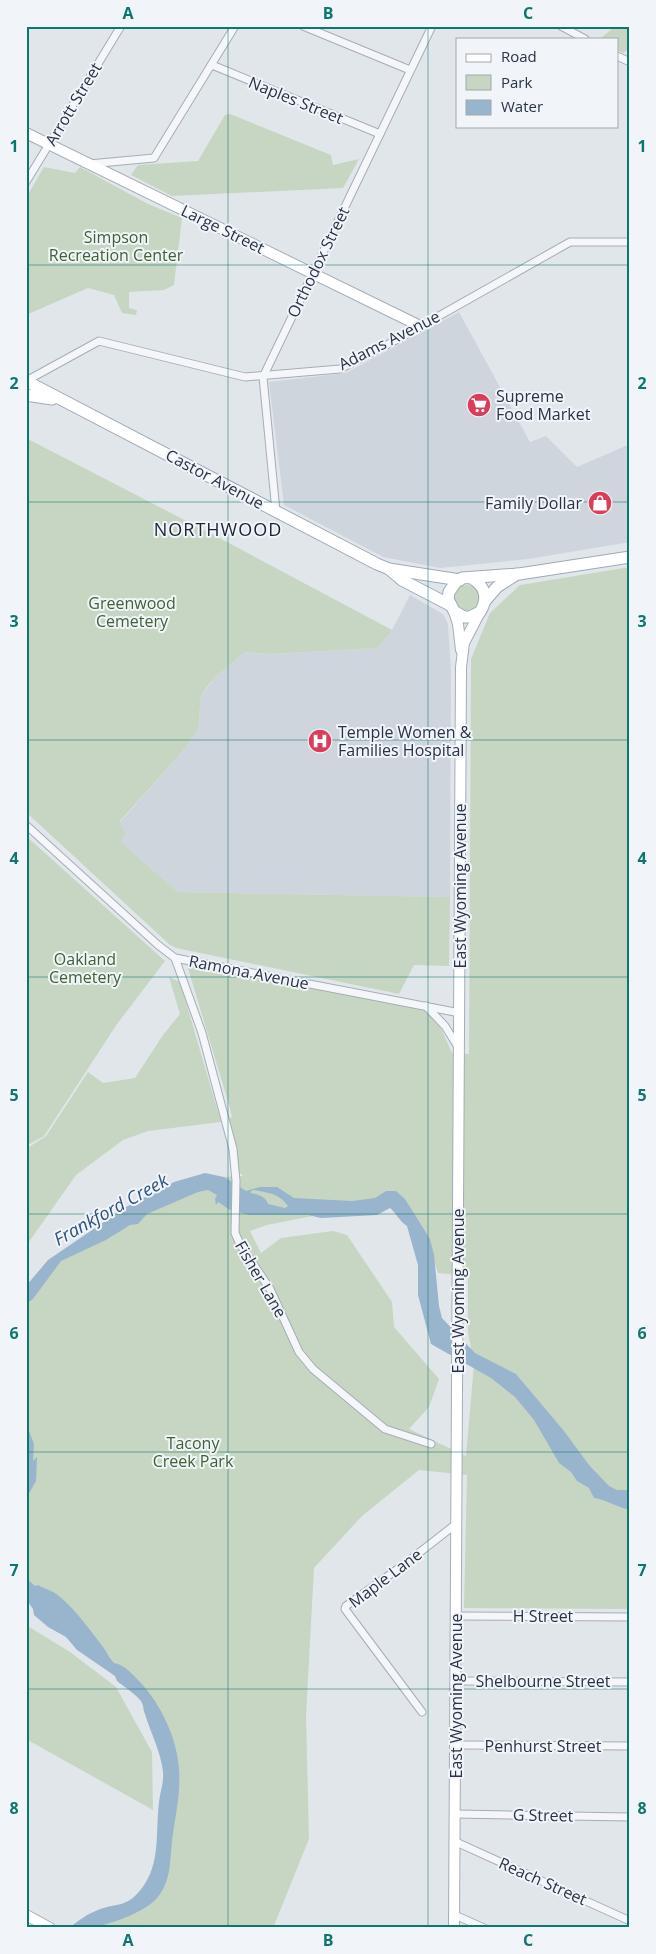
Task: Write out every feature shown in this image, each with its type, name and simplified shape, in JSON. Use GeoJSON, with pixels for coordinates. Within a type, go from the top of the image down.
{"type":"FeatureCollection","features":[{"type":"Feature","properties":{"kind":"main road","name":"Castor Avenue"},"geometry":{"type":"LineString","coordinates":[[26,381],[389,569],[402,580],[452,608]]}},
{"type":"Feature","properties":{"kind":"main road","name":"Castor Avenue"},"geometry":{"type":"LineString","coordinates":[[26,395],[68,403]]}},
{"type":"Feature","properties":{"kind":"main road"},"geometry":{"type":"LineString","coordinates":[[519,574],[497,587],[485,601],[480,612],[470,617],[464,617],[452,608],[449,592],[452,586],[460,580],[492,575],[519,574],[630,557]]}},
{"type":"Feature","properties":{"kind":"main road","name":"Castor Avenue"},"geometry":{"type":"LineString","coordinates":[[389,569],[460,580]]}},
{"type":"Feature","properties":{"kind":"main road"},"geometry":{"type":"LineString","coordinates":[[474,578],[483,588],[485,601]]}},
{"type":"Feature","properties":{"kind":"street","name":"Arrott Street"},"geometry":{"type":"LineString","coordinates":[[26,182],[120,26]]}},
{"type":"Feature","properties":{"kind":"street"},"geometry":{"type":"LineString","coordinates":[[88,164],[154,158],[235,26]]}},
{"type":"Feature","properties":{"kind":"street"},"geometry":{"type":"LineString","coordinates":[[304,26],[410,70]]}},
{"type":"Feature","properties":{"kind":"street","name":"Orthodox Street"},"geometry":{"type":"LineString","coordinates":[[263,377],[432,26]]}},
{"type":"Feature","properties":{"kind":"street"},"geometry":{"type":"LineString","coordinates":[[561,26],[570,28],[584,38]]}},
{"type":"Feature","properties":{"kind":"street"},"geometry":{"type":"LineString","coordinates":[[618,56],[630,62]]}},
{"type":"Feature","properties":{"kind":"street","name":"Naples Street"},"geometry":{"type":"LineString","coordinates":[[212,65],[380,134]]}},
{"type":"Feature","properties":{"kind":"street","name":"Large Street"},"geometry":{"type":"LineString","coordinates":[[26,133],[420,326]]}},
{"type":"Feature","properties":{"kind":"street","name":"Adams Avenue"},"geometry":{"type":"LineString","coordinates":[[26,381],[99,341],[245,377],[263,377],[340,369],[378,350],[570,242],[630,242]]}},
{"type":"Feature","properties":{"kind":"street"},"geometry":{"type":"LineString","coordinates":[[263,377],[276,511]]}},
{"type":"Feature","properties":{"kind":"street","name":"East Wyoming Avenue"},"geometry":{"type":"LineString","coordinates":[[452,608],[456,616],[462,654],[454,1928]]}},
{"type":"Feature","properties":{"kind":"street","name":"East Wyoming Avenue"},"geometry":{"type":"LineString","coordinates":[[462,654],[468,635],[480,612]]}},
{"type":"Feature","properties":{"kind":"street","name":"Ramona Avenue"},"geometry":{"type":"LineString","coordinates":[[26,825],[158,945],[176,958],[460,1013]]}},
{"type":"Feature","properties":{"kind":"street","name":"Fisher Lane"},"geometry":{"type":"LineString","coordinates":[[176,958],[202,1033],[233,1149],[236,1181],[235,1233],[240,1244],[270,1289],[299,1352],[313,1369],[385,1429],[430,1444]]}},
{"type":"Feature","properties":{"kind":"street"},"geometry":{"type":"LineString","coordinates":[[426,1006],[445,1026],[459,1049]]}},
{"type":"Feature","properties":{"kind":"street","name":"Maple Lane"},"geometry":{"type":"LineString","coordinates":[[422,1712],[345,1609],[346,1606],[456,1524]]}},
{"type":"Feature","properties":{"kind":"street","name":"H Street"},"geometry":{"type":"LineString","coordinates":[[456,1616],[630,1617]]}},
{"type":"Feature","properties":{"kind":"street","name":"Shelbourne Street"},"geometry":{"type":"LineString","coordinates":[[456,1681],[630,1682]]}},
{"type":"Feature","properties":{"kind":"street","name":"Penhurst Street"},"geometry":{"type":"LineString","coordinates":[[456,1745],[630,1746]]}},
{"type":"Feature","properties":{"kind":"street","name":"G Street"},"geometry":{"type":"LineString","coordinates":[[456,1814],[630,1817]]}},
{"type":"Feature","properties":{"kind":"street","name":"Reach Street"},"geometry":{"type":"LineString","coordinates":[[456,1842],[630,1921]]}},
{"type":"Feature","properties":{"kind":"street"},"geometry":{"type":"LineString","coordinates":[[26,1915],[50,1928]]}},
{"type":"Feature","properties":{"kind":"street"},"geometry":{"type":"LineString","coordinates":[[455,1915],[484,1928]]}},
{"type":"Feature","properties":{"kind":"shaded area"},"geometry":{"type":"Polygon","coordinates":[[[459,312],[530,442],[546,436],[577,467],[630,444],[630,542],[529,559],[440,568],[383,557],[284,505],[269,382],[346,373],[459,312]]]}},
{"type":"Feature","properties":{"kind":"shaded area","name":"Temple Women & Families Hospital"},"geometry":{"type":"Polygon","coordinates":[[[410,595],[443,614],[448,624],[451,672],[450,897],[178,892],[121,842],[120,822],[182,752],[198,730],[201,696],[216,676],[245,652],[271,654],[378,648],[392,630],[410,595]]]}},
{"type":"Feature","properties":{"kind":"green space"},"geometry":{"type":"Polygon","coordinates":[[[615,26],[630,26],[630,48],[623,53],[618,50],[618,38],[601,38],[615,26]]]}},
{"type":"Feature","properties":{"kind":"green space"},"geometry":{"type":"Polygon","coordinates":[[[230,114],[331,155],[333,165],[359,159],[343,188],[172,196],[131,175],[138,165],[198,161],[225,115],[230,114]]]}},
{"type":"Feature","properties":{"kind":"green space","name":"Simpson Recreation Center"},"geometry":{"type":"Polygon","coordinates":[[[44,167],[75,173],[80,167],[148,204],[182,218],[174,285],[164,290],[129,292],[129,308],[137,310],[136,315],[122,313],[114,295],[88,288],[26,315],[26,198],[44,167]]]}},
{"type":"Feature","properties":{"kind":"green space","name":"Greenwood Cemetery"},"geometry":{"type":"Polygon","coordinates":[[[26,438],[392,630],[378,648],[271,654],[245,652],[216,676],[206,688],[201,696],[198,730],[182,752],[120,821],[125,834],[121,842],[178,892],[450,897],[449,966],[414,965],[399,994],[176,948],[170,945],[26,812],[26,438]]]}},
{"type":"Feature","properties":{"kind":"green space","name":"Tacony Creek Park"},"geometry":{"type":"Polygon","coordinates":[[[630,567],[630,1609],[464,1608],[467,1475],[419,1470],[362,1516],[314,1568],[306,1715],[309,1839],[273,1928],[79,1928],[145,1894],[163,1868],[174,1782],[152,1708],[66,1633],[47,1622],[26,1595],[26,1288],[49,1262],[207,1178],[243,1176],[239,1172],[229,1117],[232,1118],[230,1108],[187,965],[316,987],[427,1011],[438,1022],[452,1053],[469,1054],[471,659],[490,613],[520,585],[630,567]],[[389,1201],[267,1225],[250,1231],[261,1253],[281,1238],[333,1231],[347,1235],[392,1302],[394,1327],[439,1379],[429,1407],[409,1429],[466,1456],[474,1364],[468,1332],[468,1276],[438,1273],[429,1246],[389,1201]]]}},
{"type":"Feature","properties":{"kind":"green space"},"geometry":{"type":"Polygon","coordinates":[[[467,585],[476,589],[480,598],[476,607],[467,611],[458,607],[454,598],[458,589],[467,585]]]}},
{"type":"Feature","properties":{"kind":"green space","name":"Oakland Cemetery"},"geometry":{"type":"Polygon","coordinates":[[[26,836],[165,961],[117,1024],[44,1136],[26,1146],[26,836]]]}},
{"type":"Feature","properties":{"kind":"green space"},"geometry":{"type":"Polygon","coordinates":[[[169,977],[180,982],[221,1122],[148,1131],[123,1140],[76,1175],[26,1246],[26,1149],[46,1136],[88,1072],[103,1083],[135,1078],[163,1035],[180,1014],[169,977]]]}},
{"type":"Feature","properties":{"kind":"green space"},"geometry":{"type":"Polygon","coordinates":[[[26,1625],[70,1652],[116,1687],[152,1752],[153,1810],[26,1739],[26,1625]]]}},
{"type":"Feature","properties":{"kind":"water"},"geometry":{"type":"Polygon","coordinates":[[[205,1173],[224,1177],[246,1191],[260,1187],[277,1187],[294,1198],[352,1201],[375,1198],[386,1191],[396,1191],[405,1199],[430,1239],[434,1255],[442,1318],[475,1353],[516,1374],[564,1431],[589,1465],[609,1486],[617,1490],[630,1490],[630,1510],[594,1498],[589,1488],[577,1481],[571,1472],[559,1463],[534,1420],[515,1397],[491,1378],[431,1344],[418,1295],[418,1265],[407,1226],[390,1208],[377,1215],[321,1218],[308,1215],[249,1215],[230,1210],[218,1202],[216,1205],[215,1199],[217,1195],[208,1190],[198,1192],[147,1214],[138,1224],[130,1225],[106,1240],[61,1261],[33,1299],[26,1304],[26,1286],[48,1260],[126,1207],[174,1182],[205,1173]],[[254,1190],[251,1193],[262,1197],[268,1204],[285,1208],[288,1206],[277,1196],[254,1190]]]}},
{"type":"Feature","properties":{"kind":"water"},"geometry":{"type":"Polygon","coordinates":[[[26,1423],[34,1444],[33,1461],[37,1457],[36,1481],[26,1499],[26,1423]]]}},
{"type":"Feature","properties":{"kind":"water"},"geometry":{"type":"Polygon","coordinates":[[[26,1578],[35,1586],[38,1585],[57,1594],[82,1620],[114,1663],[125,1668],[141,1683],[155,1701],[167,1723],[178,1757],[178,1796],[169,1871],[162,1892],[151,1903],[135,1913],[117,1921],[92,1928],[69,1928],[94,1912],[132,1899],[144,1885],[150,1874],[156,1851],[159,1802],[163,1780],[162,1765],[141,1701],[117,1681],[115,1676],[77,1650],[66,1637],[48,1627],[34,1615],[33,1609],[26,1599],[26,1578]]]}},
{"type":"Feature","properties":{"kind":"place","name":"Supreme Food Market"},"geometry":{"type":"Point","coordinates":[479,405]}},
{"type":"Feature","properties":{"kind":"place","name":"Family Dollar"},"geometry":{"type":"Point","coordinates":[600,503]}},
{"type":"Feature","properties":{"kind":"place","name":"Temple Women & Families Hospital"},"geometry":{"type":"Point","coordinates":[320,741]}},
{"type":"Feature","properties":{"kind":"district","name":"NORTHWOOD"},"geometry":{"type":"Point","coordinates":[218,530]}},
{"type":"Feature","properties":{"kind":"water label","name":"Frankford Creek"},"geometry":{"type":"Point","coordinates":[111,1210]}}]}
